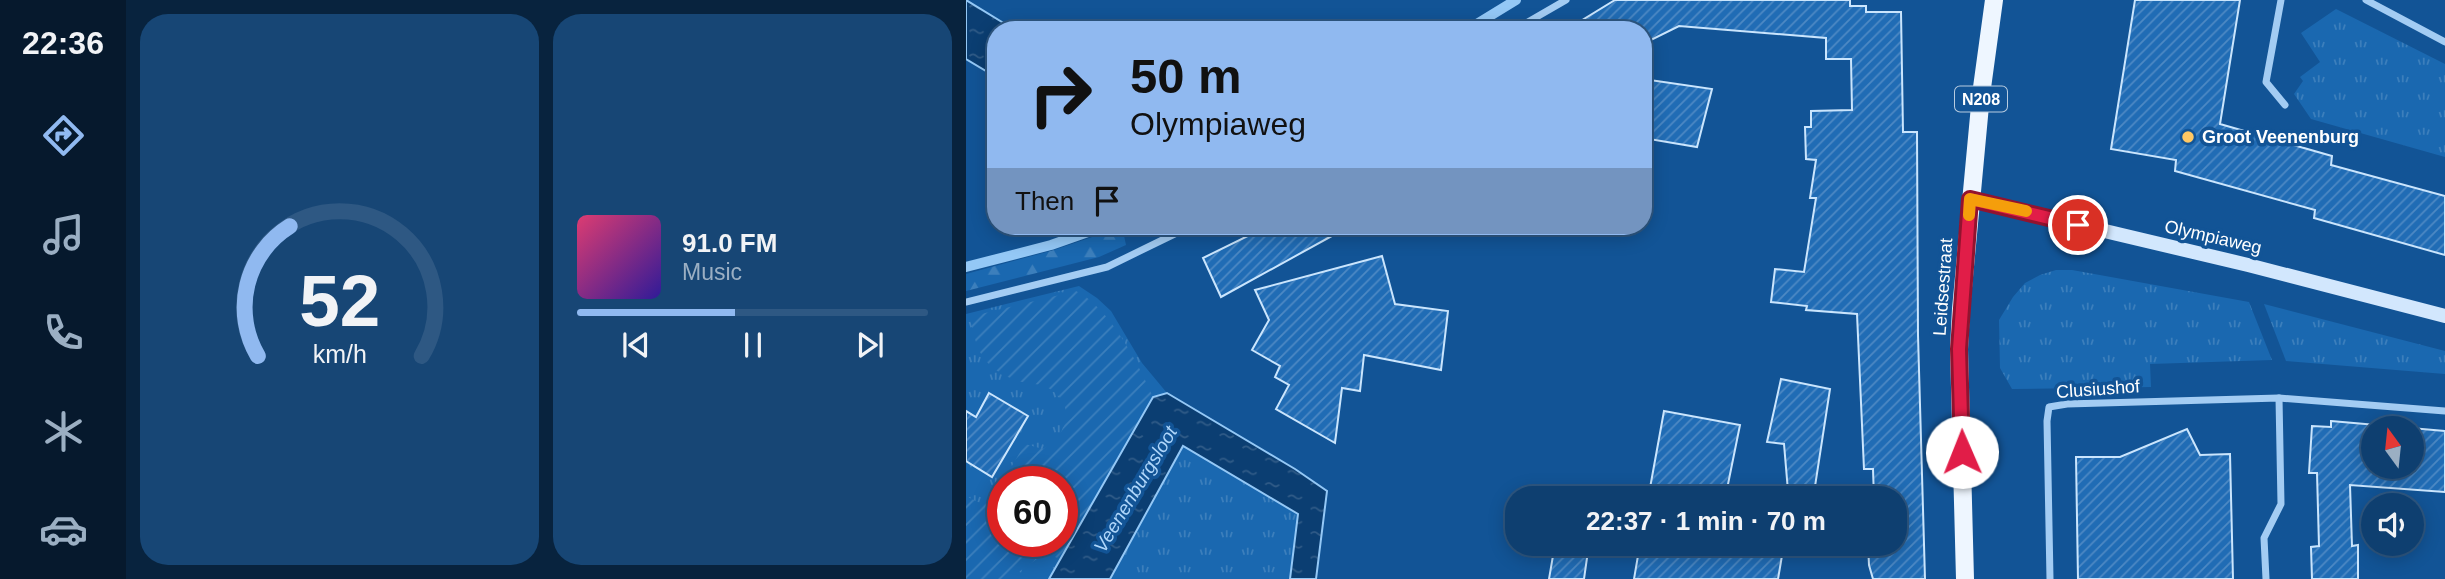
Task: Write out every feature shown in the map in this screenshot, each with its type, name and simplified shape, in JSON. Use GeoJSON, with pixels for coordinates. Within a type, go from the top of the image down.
{"type":"FeatureCollection","features":[{"type":"Feature","properties":{"kind":"main road","name":"Leidsestraat"},"geometry":{"type":"LineString","coordinates":[[1965,579],[1959,349],[1970,199],[1994,0]]}},
{"type":"Feature","properties":{"kind":"main road","name":"Olympiaweg"},"geometry":{"type":"LineString","coordinates":[[1970,199],[2248,265],[2445,316]]}},
{"type":"Feature","properties":{"kind":"street"},"geometry":{"type":"LineString","coordinates":[[1530,21],[1566,0]]}},
{"type":"Feature","properties":{"kind":"street"},"geometry":{"type":"LineString","coordinates":[[2281,0],[2266,82],[2285,106]]}},
{"type":"Feature","properties":{"kind":"street"},"geometry":{"type":"LineString","coordinates":[[2366,0],[2445,42]]}},
{"type":"Feature","properties":{"kind":"street"},"geometry":{"type":"LineString","coordinates":[[966,302],[1107,267],[1173,235]]}},
{"type":"Feature","properties":{"kind":"street"},"geometry":{"type":"LineString","coordinates":[[2266,579],[2264,538],[2281,504],[2279,398]]}},
{"type":"Feature","properties":{"kind":"street","name":"Clusiushof"},"geometry":{"type":"LineString","coordinates":[[2050,579],[2049,407],[2279,398],[2445,411]]}},
{"type":"Feature","properties":{"kind":"green space"},"geometry":{"type":"Polygon","coordinates":[[[2336,9],[2445,64],[2445,157],[2311,119],[2294,94],[2303,81],[2300,77],[2320,62],[2301,33],[2336,9]]]}},
{"type":"Feature","properties":{"kind":"green space"},"geometry":{"type":"Polygon","coordinates":[[[1098,235],[1124,235],[1126,245],[1099,257],[966,291],[966,274],[1098,235]]]}},
{"type":"Feature","properties":{"kind":"green space"},"geometry":{"type":"Polygon","coordinates":[[[2056,270],[2072,270],[2249,302],[2272,360],[2150,364],[2151,387],[2012,389],[2000,368],[1999,320],[2025,283],[2056,270]]]}},
{"type":"Feature","properties":{"kind":"green space"},"geometry":{"type":"Polygon","coordinates":[[[1079,286],[1111,311],[1142,363],[1167,393],[1153,397],[1078,528],[1078,466],[987,466],[987,557],[1062,557],[1049,579],[966,579],[966,314],[1079,286]]]}},
{"type":"Feature","properties":{"kind":"green space"},"geometry":{"type":"Polygon","coordinates":[[[1076,291],[1088,299],[1111,323],[1139,368],[1153,397],[1078,528],[1078,466],[1012,466],[1025,444],[1043,449],[1058,437],[1066,420],[1064,404],[1050,389],[1011,378],[987,362],[979,349],[972,326],[973,316],[1076,291]]]}},
{"type":"Feature","properties":{"kind":"green space"},"geometry":{"type":"Polygon","coordinates":[[[2264,304],[2445,351],[2445,374],[2286,361],[2264,304]]]}},
{"type":"Feature","properties":{"kind":"green space"},"geometry":{"type":"Polygon","coordinates":[[[1183,445],[1299,514],[1290,579],[1110,579],[1183,445]]]}},
{"type":"Feature","properties":{"kind":"green space"},"geometry":{"type":"Polygon","coordinates":[[[966,496],[980,503],[987,497],[987,557],[1039,557],[1009,579],[966,579],[966,496]]]}},
{"type":"Feature","properties":{"kind":"water"},"geometry":{"type":"Polygon","coordinates":[[[966,0],[1000,21],[987,21],[987,72],[966,59],[966,0]]]}},
{"type":"Feature","properties":{"kind":"water","name":"Veenenburgsloot"},"geometry":{"type":"Polygon","coordinates":[[[1167,393],[1327,491],[1316,579],[1290,579],[1298,514],[1183,446],[1110,579],[1049,579],[1062,557],[1078,557],[1078,528],[1153,397],[1167,393]]]}},
{"type":"Feature","properties":{"kind":"building"},"geometry":{"type":"Polygon","coordinates":[[[1615,0],[1850,0],[1850,6],[1866,6],[1866,12],[1901,12],[1903,132],[1917,132],[1918,335],[1925,579],[1873,579],[1869,565],[1869,556],[1907,556],[1907,486],[1874,486],[1873,469],[1864,469],[1857,314],[1806,310],[1807,306],[1771,302],[1775,269],[1804,272],[1816,198],[1810,198],[1816,160],[1806,159],[1805,127],[1811,127],[1811,111],[1852,110],[1851,59],[1826,59],[1826,38],[1679,26],[1652,40],[1652,21],[1581,21],[1615,0]]]}},
{"type":"Feature","properties":{"kind":"building","name":"Groot Veenenburg"},"geometry":{"type":"Polygon","coordinates":[[[2135,0],[2240,0],[2220,124],[2332,156],[2331,165],[2445,196],[2445,255],[2314,218],[2315,210],[2175,171],[2176,160],[2111,149],[2135,0]]]}},
{"type":"Feature","properties":{"kind":"building"},"geometry":{"type":"Polygon","coordinates":[[[1652,80],[1712,89],[1697,147],[1652,140],[1652,80]]]}},
{"type":"Feature","properties":{"kind":"building"},"geometry":{"type":"Polygon","coordinates":[[[1250,235],[1334,235],[1221,297],[1203,258],[1250,235]]]}},
{"type":"Feature","properties":{"kind":"building"},"geometry":{"type":"Polygon","coordinates":[[[1382,256],[1395,304],[1448,311],[1441,370],[1364,355],[1360,391],[1342,388],[1335,443],[1276,409],[1289,385],[1275,377],[1280,366],[1252,350],[1269,320],[1255,290],[1382,256]]]}},
{"type":"Feature","properties":{"kind":"building"},"geometry":{"type":"Polygon","coordinates":[[[1781,379],[1830,389],[1815,486],[1788,486],[1784,444],[1767,442],[1781,379]]]}},
{"type":"Feature","properties":{"kind":"building"},"geometry":{"type":"Polygon","coordinates":[[[989,393],[1028,416],[998,466],[987,466],[987,474],[966,461],[966,411],[976,417],[989,393]]]}},
{"type":"Feature","properties":{"kind":"building"},"geometry":{"type":"Polygon","coordinates":[[[1664,411],[1740,425],[1728,486],[1650,486],[1664,411]]]}},
{"type":"Feature","properties":{"kind":"building"},"geometry":{"type":"Polygon","coordinates":[[[2331,421],[2361,424],[2361,480],[2424,480],[2424,429],[2445,431],[2445,492],[2350,485],[2352,546],[2358,545],[2358,579],[2312,579],[2311,547],[2319,546],[2317,473],[2309,473],[2312,426],[2331,427],[2331,421]]]}},
{"type":"Feature","properties":{"kind":"building"},"geometry":{"type":"Polygon","coordinates":[[[2187,429],[2200,455],[2230,454],[2233,579],[2078,579],[2076,457],[2120,457],[2187,429]]]}},
{"type":"Feature","properties":{"kind":"building"},"geometry":{"type":"Polygon","coordinates":[[[1553,556],[1587,556],[1584,579],[1549,579],[1553,556]]]}},
{"type":"Feature","properties":{"kind":"building"},"geometry":{"type":"Polygon","coordinates":[[[1638,556],[1782,556],[1778,579],[1634,579],[1638,556]]]}},
{"type":"Feature","properties":{"kind":"waterway"},"geometry":{"type":"LineString","coordinates":[[1482,21],[1516,0]]}},
{"type":"Feature","properties":{"kind":"waterway"},"geometry":{"type":"LineString","coordinates":[[966,267],[1079,235]]}},
{"type":"Feature","properties":{"kind":"slow traffic"},"geometry":{"type":"LineString","coordinates":[[1969,215],[1970,199],[2026,211]]}},
{"type":"Feature","properties":{"kind":"place","name":"Groot Veenenburg"},"geometry":{"type":"Point","coordinates":[2188,137]}},
{"type":"Feature","properties":{"kind":"route"},"geometry":{"type":"LineString","coordinates":[[1962,452],[1959,349],[1970,199],[2078,225]]}}]}
